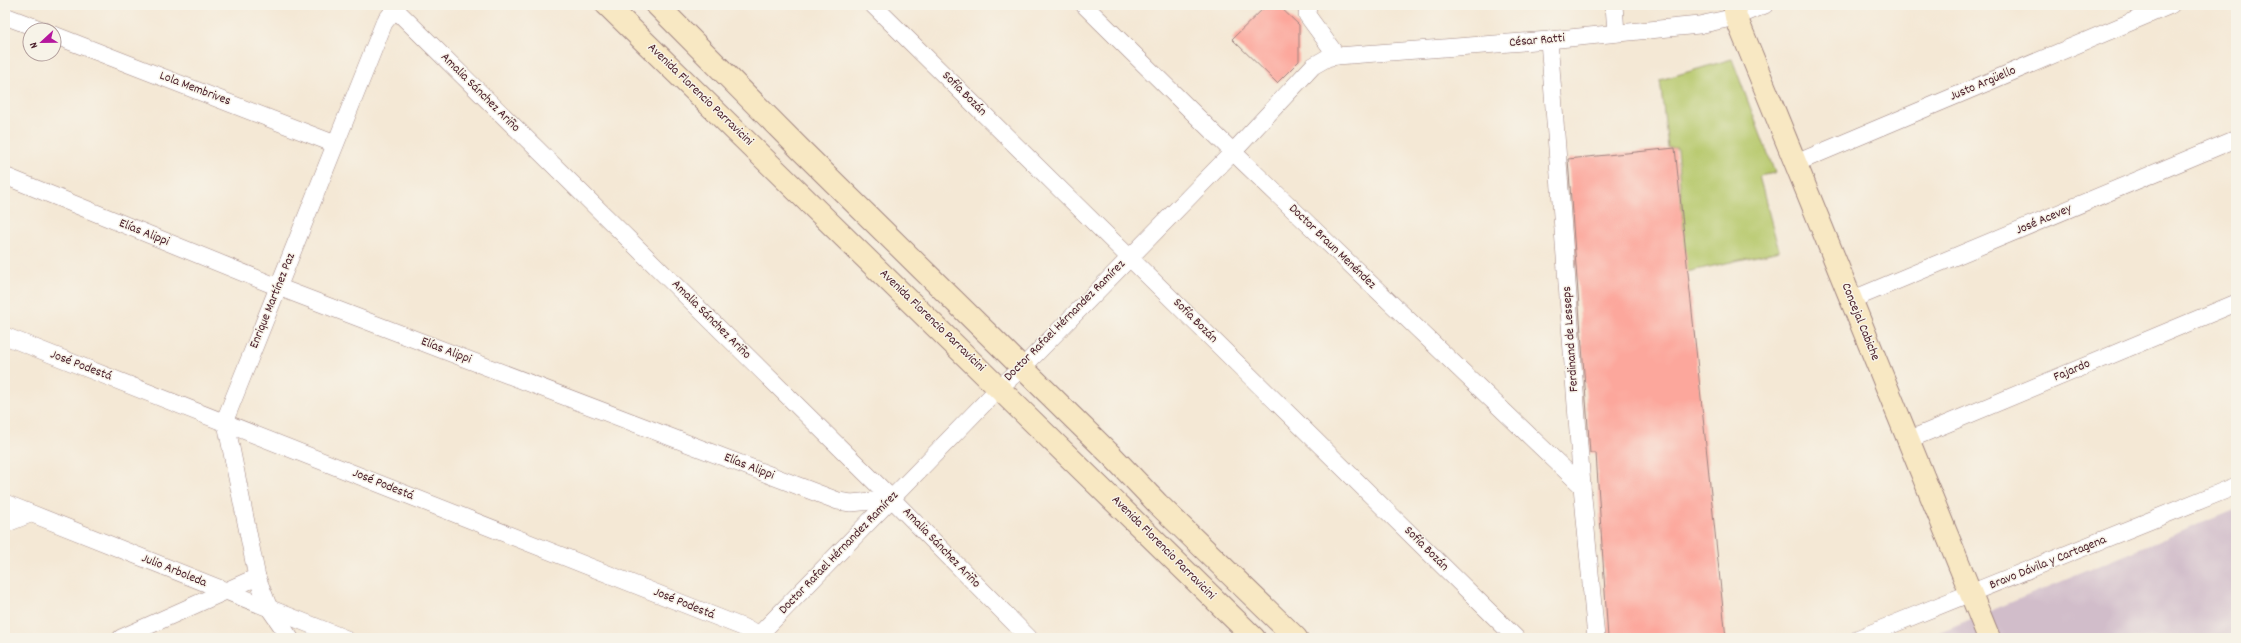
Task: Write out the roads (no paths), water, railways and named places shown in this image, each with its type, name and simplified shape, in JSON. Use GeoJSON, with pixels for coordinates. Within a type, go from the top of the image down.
{"type":"FeatureCollection","features":[{"type":"Feature","properties":{"kind":"main road","name":"Avenida Florencio Parravicini"},"geometry":{"type":"LineString","coordinates":[[607,5],[1000,387],[1254,638]]}},
{"type":"Feature","properties":{"kind":"main road"},"geometry":{"type":"LineString","coordinates":[[657,5],[800,149],[1023,367],[1158,504],[1296,638]]}},
{"type":"Feature","properties":{"kind":"main road","name":"Concejal Cabiche"},"geometry":{"type":"LineString","coordinates":[[1735,11],[1989,638]]}},
{"type":"Feature","properties":{"kind":"street","name":"Sofía Bozán"},"geometry":{"type":"LineString","coordinates":[[873,5],[1516,638]]}},
{"type":"Feature","properties":{"kind":"street","name":"Doctor Braun Menéndez"},"geometry":{"type":"LineString","coordinates":[[1084,5],[1233,152],[1582,486]]}},
{"type":"Feature","properties":{"kind":"street"},"geometry":{"type":"LineString","coordinates":[[1614,5],[1616,33]]}},
{"type":"Feature","properties":{"kind":"street","name":"César Ratti"},"geometry":{"type":"LineString","coordinates":[[1337,56],[1549,40],[1699,25],[1735,11],[1765,5]]}},
{"type":"Feature","properties":{"kind":"street","name":"Justo Argüello"},"geometry":{"type":"LineString","coordinates":[[1796,163],[2171,5]]}},
{"type":"Feature","properties":{"kind":"street","name":"Enrique Martínez Paz"},"geometry":{"type":"LineString","coordinates":[[290,638],[269,608],[257,577],[226,423],[227,415],[384,23],[394,6]]}},
{"type":"Feature","properties":{"kind":"street","name":"Amalia Sánchez Ariño"},"geometry":{"type":"LineString","coordinates":[[394,6],[892,499],[1029,638]]}},
{"type":"Feature","properties":{"kind":"street"},"geometry":{"type":"LineString","coordinates":[[1304,8],[1337,56]]}},
{"type":"Feature","properties":{"kind":"street"},"geometry":{"type":"LineString","coordinates":[[5,16],[22,22]]}},
{"type":"Feature","properties":{"kind":"street","name":"Lola Membrives"},"geometry":{"type":"LineString","coordinates":[[62,38],[335,144]]}},
{"type":"Feature","properties":{"kind":"street","name":"Ferdinand de Lesseps"},"geometry":{"type":"LineString","coordinates":[[1549,40],[1582,486],[1596,638]]}},
{"type":"Feature","properties":{"kind":"street","name":"Doctor Rafael Hérnandez Ramírez"},"geometry":{"type":"LineString","coordinates":[[758,636],[1000,387],[1023,367],[1233,152],[1312,66],[1328,58],[1337,56]]}},
{"type":"Feature","properties":{"kind":"street","name":"José Acevey"},"geometry":{"type":"LineString","coordinates":[[1851,300],[2236,139]]}},
{"type":"Feature","properties":{"kind":"street","name":"Elías Alippi"},"geometry":{"type":"LineString","coordinates":[[5,176],[278,287],[838,501],[851,503],[892,499]]}},
{"type":"Feature","properties":{"kind":"street","name":"Fajardo"},"geometry":{"type":"LineString","coordinates":[[1908,440],[2236,303]]}},
{"type":"Feature","properties":{"kind":"street","name":"José Podestá"},"geometry":{"type":"LineString","coordinates":[[5,336],[758,636]]}},
{"type":"Feature","properties":{"kind":"street","name":"Bravo Dávila y Cartagena"},"geometry":{"type":"LineString","coordinates":[[1859,638],[2236,486]]}},
{"type":"Feature","properties":{"kind":"street","name":"Julio Arboleda"},"geometry":{"type":"LineString","coordinates":[[5,504],[344,638]]}},
{"type":"Feature","properties":{"kind":"street"},"geometry":{"type":"LineString","coordinates":[[5,524],[30,514]]}},
{"type":"Feature","properties":{"kind":"street"},"geometry":{"type":"LineString","coordinates":[[121,638],[228,592],[257,577]]}}]}
